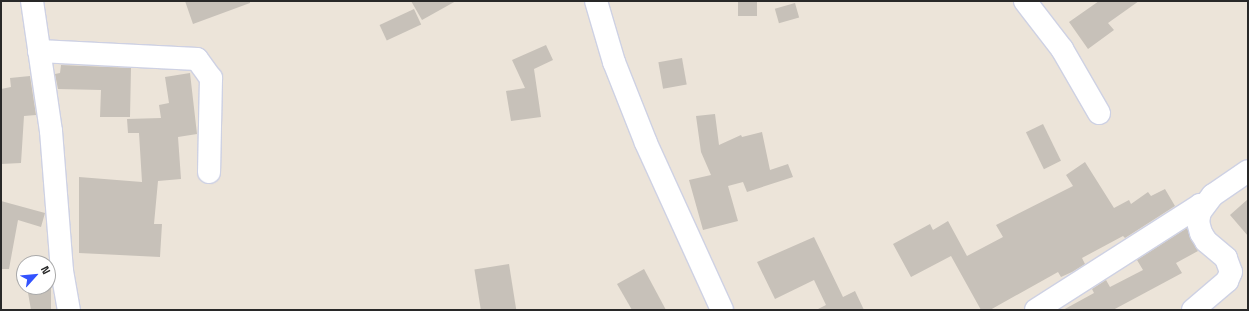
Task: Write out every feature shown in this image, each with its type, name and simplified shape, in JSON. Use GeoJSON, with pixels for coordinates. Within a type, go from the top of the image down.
{"type":"FeatureCollection","features":[{"type":"Feature","properties":{"kind":"street"},"geometry":{"type":"LineString","coordinates":[[32,1],[51,131],[62,271],[69,310]]}},
{"type":"Feature","properties":{"kind":"street"},"geometry":{"type":"LineString","coordinates":[[596,1],[614,62],[646,143],[722,310]]}},
{"type":"Feature","properties":{"kind":"street"},"geometry":{"type":"LineString","coordinates":[[1025,1],[1062,49],[1099,113]]}},
{"type":"Feature","properties":{"kind":"street"},"geometry":{"type":"LineString","coordinates":[[39,51],[197,59],[211,78],[209,172]]}},
{"type":"Feature","properties":{"kind":"street"},"geometry":{"type":"LineString","coordinates":[[1192,310],[1227,281],[1231,272],[1226,258],[1206,241],[1201,233],[1198,222],[1202,207],[1222,187],[1248,171]]}},
{"type":"Feature","properties":{"kind":"street"},"geometry":{"type":"LineString","coordinates":[[1036,310],[1200,205],[1202,207]]}},
{"type":"Feature","properties":{"kind":"building"},"geometry":{"type":"Polygon","coordinates":[[[185,1],[250,1],[250,3],[193,24],[185,1]]]}},
{"type":"Feature","properties":{"kind":"building"},"geometry":{"type":"Polygon","coordinates":[[[411,1],[456,1],[422,20],[411,1]]]}},
{"type":"Feature","properties":{"kind":"building"},"geometry":{"type":"Polygon","coordinates":[[[738,1],[757,1],[757,16],[738,16],[738,1]]]}},
{"type":"Feature","properties":{"kind":"building"},"geometry":{"type":"Polygon","coordinates":[[[1099,1],[1139,1],[1108,23],[1114,30],[1088,49],[1069,22],[1099,1]]]}},
{"type":"Feature","properties":{"kind":"building"},"geometry":{"type":"Polygon","coordinates":[[[795,3],[799,17],[779,23],[775,9],[795,3]]]}},
{"type":"Feature","properties":{"kind":"building"},"geometry":{"type":"Polygon","coordinates":[[[414,9],[421,24],[387,40],[380,25],[414,9]]]}},
{"type":"Feature","properties":{"kind":"building"},"geometry":{"type":"Polygon","coordinates":[[[546,45],[553,60],[534,69],[541,117],[511,121],[506,91],[525,88],[512,60],[546,45]]]}},
{"type":"Feature","properties":{"kind":"building"},"geometry":{"type":"Polygon","coordinates":[[[682,58],[687,85],[663,89],[658,62],[682,58]]]}},
{"type":"Feature","properties":{"kind":"building"},"geometry":{"type":"Polygon","coordinates":[[[61,65],[131,68],[130,117],[100,117],[101,90],[58,89],[55,74],[60,73],[61,65]]]}},
{"type":"Feature","properties":{"kind":"building"},"geometry":{"type":"Polygon","coordinates":[[[190,73],[197,134],[178,137],[181,179],[158,181],[154,224],[162,224],[160,257],[79,253],[79,177],[142,182],[139,133],[128,133],[127,119],[161,118],[159,105],[169,103],[165,77],[190,73]]]}},
{"type":"Feature","properties":{"kind":"building"},"geometry":{"type":"Polygon","coordinates":[[[30,76],[36,115],[24,116],[21,163],[1,164],[1,89],[11,87],[10,78],[30,76]]]}},
{"type":"Feature","properties":{"kind":"building"},"geometry":{"type":"Polygon","coordinates":[[[715,114],[719,145],[741,135],[742,137],[762,132],[770,170],[788,164],[793,177],[747,192],[743,182],[728,186],[738,221],[703,230],[689,180],[711,175],[701,152],[696,116],[715,114]]]}},
{"type":"Feature","properties":{"kind":"building"},"geometry":{"type":"Polygon","coordinates":[[[1043,124],[1061,161],[1044,169],[1026,132],[1043,124]]]}},
{"type":"Feature","properties":{"kind":"building"},"geometry":{"type":"Polygon","coordinates":[[[1085,162],[1114,208],[1129,200],[1131,204],[1148,192],[1151,196],[1165,189],[1175,206],[1125,238],[1123,236],[1082,258],[1085,264],[1072,272],[1061,277],[1058,272],[990,310],[981,310],[951,256],[911,277],[893,244],[930,224],[933,230],[948,221],[967,256],[1003,237],[996,225],[1073,186],[1066,175],[1085,162]]]}},
{"type":"Feature","properties":{"kind":"building"},"geometry":{"type":"Polygon","coordinates":[[[1248,199],[1248,236],[1230,215],[1248,199]]]}},
{"type":"Feature","properties":{"kind":"building"},"geometry":{"type":"Polygon","coordinates":[[[1,201],[45,213],[41,227],[18,220],[9,269],[1,269],[1,201]]]}},
{"type":"Feature","properties":{"kind":"building"},"geometry":{"type":"Polygon","coordinates":[[[1187,228],[1198,251],[1176,263],[1182,273],[1113,310],[1063,310],[1094,293],[1092,289],[1106,280],[1110,287],[1143,270],[1137,260],[1187,228]]]}},
{"type":"Feature","properties":{"kind":"building"},"geometry":{"type":"Polygon","coordinates":[[[814,237],[843,297],[855,291],[864,310],[816,310],[826,305],[814,280],[775,299],[757,262],[814,237]]]}},
{"type":"Feature","properties":{"kind":"building"},"geometry":{"type":"Polygon","coordinates":[[[509,264],[516,310],[481,310],[474,269],[509,264]]]}},
{"type":"Feature","properties":{"kind":"building"},"geometry":{"type":"Polygon","coordinates":[[[644,269],[666,310],[632,310],[617,284],[644,269]]]}},
{"type":"Feature","properties":{"kind":"building"},"geometry":{"type":"Polygon","coordinates":[[[28,295],[51,295],[51,310],[31,310],[28,295]]]}}]}
